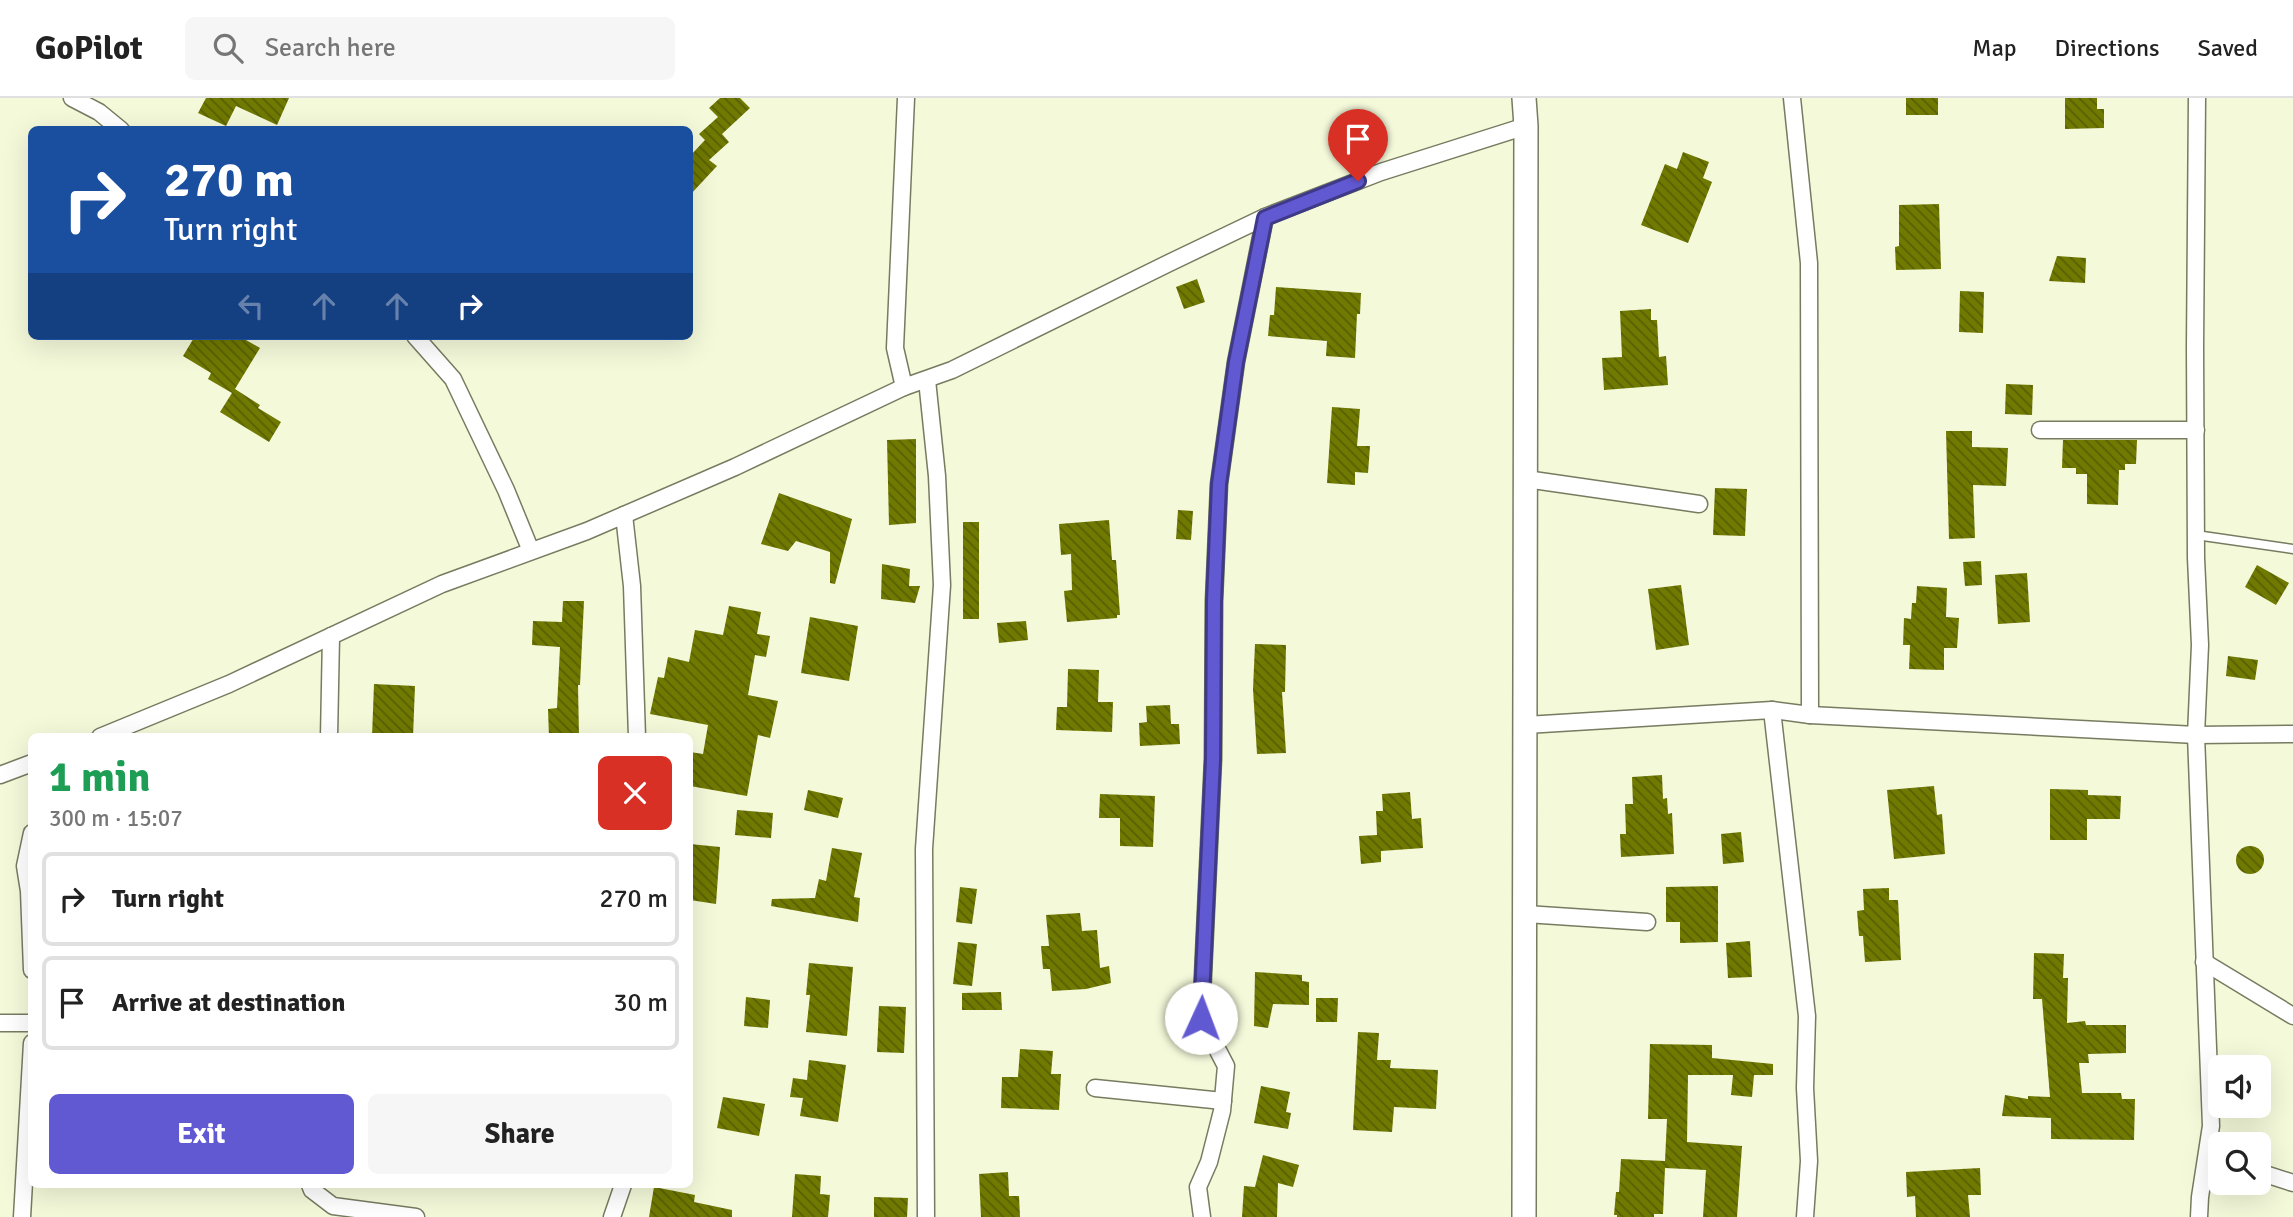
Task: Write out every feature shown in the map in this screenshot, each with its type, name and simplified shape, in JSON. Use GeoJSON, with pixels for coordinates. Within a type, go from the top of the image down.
{"type":"FeatureCollection","features":[{"type":"Feature","properties":{"kind":"street"},"geometry":{"type":"LineString","coordinates":[[72,98],[99,112],[116,126]]}},
{"type":"Feature","properties":{"kind":"street"},"geometry":{"type":"LineString","coordinates":[[904,387],[895,348],[906,98]]}},
{"type":"Feature","properties":{"kind":"street"},"geometry":{"type":"LineString","coordinates":[[1524,98],[1524,1217]]}},
{"type":"Feature","properties":{"kind":"street"},"geometry":{"type":"LineString","coordinates":[[1792,98],[1810,262],[1810,715]]}},
{"type":"Feature","properties":{"kind":"street"},"geometry":{"type":"LineString","coordinates":[[2197,98],[2196,535],[2200,645],[2196,735],[2212,1132]]}},
{"type":"Feature","properties":{"kind":"street"},"geometry":{"type":"LineString","coordinates":[[110,733],[229,684],[442,584],[624,515],[735,467],[904,387],[953,370],[1265,218],[1381,172],[1526,126]]}},
{"type":"Feature","properties":{"kind":"street"},"geometry":{"type":"LineString","coordinates":[[1202,1217],[1198,1187],[1209,1162],[1223,1101],[1226,1066],[1201,1018],[1213,759],[1214,601],[1219,484],[1236,362],[1265,218]]}},
{"type":"Feature","properties":{"kind":"street"},"geometry":{"type":"LineString","coordinates":[[419,340],[453,379],[506,490],[531,551]]}},
{"type":"Feature","properties":{"kind":"street"},"geometry":{"type":"LineString","coordinates":[[926,1217],[924,849],[942,585],[937,476],[928,380]]}},
{"type":"Feature","properties":{"kind":"street"},"geometry":{"type":"LineString","coordinates":[[2040,430],[2196,430]]}},
{"type":"Feature","properties":{"kind":"street"},"geometry":{"type":"LineString","coordinates":[[1526,479],[1699,504]]}},
{"type":"Feature","properties":{"kind":"street"},"geometry":{"type":"LineString","coordinates":[[624,515],[632,586],[638,733]]}},
{"type":"Feature","properties":{"kind":"street"},"geometry":{"type":"LineString","coordinates":[[329,733],[331,636]]}},
{"type":"Feature","properties":{"kind":"street"},"geometry":{"type":"LineString","coordinates":[[1772,710],[1807,1016],[1805,1088],[1809,1161],[1805,1217]]}},
{"type":"Feature","properties":{"kind":"street"},"geometry":{"type":"LineString","coordinates":[[1526,724],[1772,710],[1810,715],[2196,735],[2293,734]]}},
{"type":"Feature","properties":{"kind":"street"},"geometry":{"type":"LineString","coordinates":[[0,775],[28,764]]}},
{"type":"Feature","properties":{"kind":"street"},"geometry":{"type":"LineString","coordinates":[[28,852],[25,866],[28,885]]}},
{"type":"Feature","properties":{"kind":"street"},"geometry":{"type":"LineString","coordinates":[[1525,914],[1647,922]]}},
{"type":"Feature","properties":{"kind":"street"},"geometry":{"type":"LineString","coordinates":[[2204,962],[2293,1016]]}},
{"type":"Feature","properties":{"kind":"street"},"geometry":{"type":"LineString","coordinates":[[0,1023],[28,1023]]}},
{"type":"Feature","properties":{"kind":"street"},"geometry":{"type":"LineString","coordinates":[[1095,1088],[1223,1101]]}},
{"type":"Feature","properties":{"kind":"street"},"geometry":{"type":"LineString","coordinates":[[22,1217],[28,1113]]}},
{"type":"Feature","properties":{"kind":"street"},"geometry":{"type":"LineString","coordinates":[[2271,1176],[2293,1183]]}},
{"type":"Feature","properties":{"kind":"street"},"geometry":{"type":"LineString","coordinates":[[2199,1217],[2208,1180]]}},
{"type":"Feature","properties":{"kind":"street"},"geometry":{"type":"LineString","coordinates":[[311,1188],[333,1206],[416,1217]]}},
{"type":"Feature","properties":{"kind":"street"},"geometry":{"type":"LineString","coordinates":[[612,1217],[622,1188]]}},
{"type":"Feature","properties":{"kind":"lane"},"geometry":{"type":"LineString","coordinates":[[2196,535],[2293,549]]}},
{"type":"Feature","properties":{"kind":"building"},"geometry":{"type":"Polygon","coordinates":[[[206,98],[289,98],[277,125],[236,106],[226,126],[198,113],[206,98]]]}},
{"type":"Feature","properties":{"kind":"building"},"geometry":{"type":"Polygon","coordinates":[[[720,98],[740,98],[750,108],[722,134],[729,142],[709,160],[717,166],[693,192],[693,153],[705,140],[699,134],[718,117],[709,108],[720,98]]]}},
{"type":"Feature","properties":{"kind":"building"},"geometry":{"type":"Polygon","coordinates":[[[1906,98],[1938,98],[1938,115],[1906,115],[1906,98]]]}},
{"type":"Feature","properties":{"kind":"building"},"geometry":{"type":"Polygon","coordinates":[[[2065,98],[2097,98],[2097,109],[2104,109],[2104,128],[2065,129],[2065,98]]]}},
{"type":"Feature","properties":{"kind":"building"},"geometry":{"type":"Polygon","coordinates":[[[1683,152],[1709,162],[1703,178],[1712,182],[1688,243],[1641,225],[1665,164],[1677,169],[1683,152]]]}},
{"type":"Feature","properties":{"kind":"building"},"geometry":{"type":"Polygon","coordinates":[[[1939,204],[1941,269],[1896,270],[1899,205],[1939,204]]]}},
{"type":"Feature","properties":{"kind":"building"},"geometry":{"type":"Polygon","coordinates":[[[2057,256],[2086,258],[2085,283],[2049,281],[2057,256]]]}},
{"type":"Feature","properties":{"kind":"building"},"geometry":{"type":"Polygon","coordinates":[[[1197,279],[1205,302],[1184,309],[1176,287],[1197,279]]]}},
{"type":"Feature","properties":{"kind":"building"},"geometry":{"type":"Polygon","coordinates":[[[1276,287],[1361,293],[1355,358],[1326,356],[1327,341],[1268,336],[1270,315],[1274,315],[1276,287]]]}},
{"type":"Feature","properties":{"kind":"building"},"geometry":{"type":"Polygon","coordinates":[[[1960,291],[1984,292],[1983,333],[1959,332],[1960,291]]]}},
{"type":"Feature","properties":{"kind":"building"},"geometry":{"type":"Polygon","coordinates":[[[1651,309],[1651,320],[1657,320],[1659,357],[1666,356],[1668,385],[1604,390],[1602,358],[1622,357],[1620,311],[1651,309]]]}},
{"type":"Feature","properties":{"kind":"building"},"geometry":{"type":"Polygon","coordinates":[[[193,340],[246,340],[260,348],[235,389],[281,422],[269,442],[220,412],[232,393],[208,379],[211,373],[183,356],[193,340]]]}},
{"type":"Feature","properties":{"kind":"building"},"geometry":{"type":"Polygon","coordinates":[[[2006,384],[2033,385],[2032,415],[2005,414],[2006,384]]]}},
{"type":"Feature","properties":{"kind":"building"},"geometry":{"type":"Polygon","coordinates":[[[1332,407],[1360,409],[1357,446],[1370,446],[1368,473],[1355,472],[1355,485],[1327,483],[1332,407]]]}},
{"type":"Feature","properties":{"kind":"building"},"geometry":{"type":"Polygon","coordinates":[[[1946,431],[1972,431],[1972,447],[2008,448],[2006,486],[1973,485],[1975,538],[1949,539],[1946,431]]]}},
{"type":"Feature","properties":{"kind":"building"},"geometry":{"type":"Polygon","coordinates":[[[916,439],[916,523],[889,525],[887,440],[916,439]]]}},
{"type":"Feature","properties":{"kind":"building"},"geometry":{"type":"Polygon","coordinates":[[[2063,440],[2137,440],[2136,464],[2125,464],[2125,470],[2119,470],[2118,505],[2087,504],[2087,474],[2076,474],[2076,468],[2062,468],[2063,440]]]}},
{"type":"Feature","properties":{"kind":"building"},"geometry":{"type":"Polygon","coordinates":[[[1715,488],[1747,489],[1745,536],[1713,535],[1715,488]]]}},
{"type":"Feature","properties":{"kind":"building"},"geometry":{"type":"Polygon","coordinates":[[[779,493],[852,519],[835,584],[830,583],[830,552],[796,541],[788,551],[761,544],[779,493]]]}},
{"type":"Feature","properties":{"kind":"building"},"geometry":{"type":"Polygon","coordinates":[[[1178,510],[1193,511],[1191,540],[1176,539],[1178,510]]]}},
{"type":"Feature","properties":{"kind":"building"},"geometry":{"type":"Polygon","coordinates":[[[1109,520],[1112,560],[1116,560],[1120,615],[1117,615],[1117,618],[1067,622],[1064,591],[1072,590],[1071,554],[1061,555],[1059,524],[1109,520]]]}},
{"type":"Feature","properties":{"kind":"building"},"geometry":{"type":"Polygon","coordinates":[[[963,522],[979,522],[979,619],[963,619],[963,522]]]}},
{"type":"Feature","properties":{"kind":"building"},"geometry":{"type":"Polygon","coordinates":[[[1981,561],[1982,585],[1965,586],[1963,562],[1981,561]]]}},
{"type":"Feature","properties":{"kind":"building"},"geometry":{"type":"Polygon","coordinates":[[[882,564],[910,569],[909,586],[920,586],[915,603],[881,599],[882,564]]]}},
{"type":"Feature","properties":{"kind":"building"},"geometry":{"type":"Polygon","coordinates":[[[2257,565],[2289,583],[2276,605],[2245,587],[2257,565]]]}},
{"type":"Feature","properties":{"kind":"building"},"geometry":{"type":"Polygon","coordinates":[[[2027,573],[2030,622],[1998,624],[1995,575],[2027,573]]]}},
{"type":"Feature","properties":{"kind":"building"},"geometry":{"type":"Polygon","coordinates":[[[1681,585],[1689,645],[1656,650],[1648,589],[1681,585]]]}},
{"type":"Feature","properties":{"kind":"building"},"geometry":{"type":"Polygon","coordinates":[[[1917,586],[1947,588],[1946,617],[1959,618],[1957,648],[1944,648],[1944,670],[1909,669],[1910,645],[1903,645],[1904,618],[1911,619],[1917,586]]]}},
{"type":"Feature","properties":{"kind":"building"},"geometry":{"type":"Polygon","coordinates":[[[563,601],[584,601],[578,685],[579,733],[549,733],[548,709],[557,708],[560,647],[532,645],[533,621],[562,622],[563,601]]]}},
{"type":"Feature","properties":{"kind":"building"},"geometry":{"type":"Polygon","coordinates":[[[729,606],[761,612],[757,634],[770,636],[766,657],[755,655],[748,695],[778,701],[770,738],[758,735],[747,796],[693,787],[693,752],[703,754],[708,725],[650,714],[658,677],[664,678],[668,657],[689,662],[695,630],[723,635],[729,606]]]}},
{"type":"Feature","properties":{"kind":"building"},"geometry":{"type":"Polygon","coordinates":[[[810,617],[858,626],[849,681],[801,673],[810,617]]]}},
{"type":"Feature","properties":{"kind":"building"},"geometry":{"type":"Polygon","coordinates":[[[1026,621],[1028,640],[999,643],[997,623],[1026,621]]]}},
{"type":"Feature","properties":{"kind":"building"},"geometry":{"type":"Polygon","coordinates":[[[1255,644],[1286,645],[1285,692],[1282,692],[1286,753],[1257,754],[1253,689],[1255,644]]]}},
{"type":"Feature","properties":{"kind":"building"},"geometry":{"type":"Polygon","coordinates":[[[2228,656],[2258,660],[2255,680],[2226,676],[2228,656]]]}},
{"type":"Feature","properties":{"kind":"building"},"geometry":{"type":"Polygon","coordinates":[[[1068,669],[1099,670],[1098,702],[1113,702],[1112,732],[1056,730],[1057,707],[1067,707],[1068,669]]]}},
{"type":"Feature","properties":{"kind":"building"},"geometry":{"type":"Polygon","coordinates":[[[374,684],[415,686],[413,733],[372,733],[374,684]]]}},
{"type":"Feature","properties":{"kind":"building"},"geometry":{"type":"Polygon","coordinates":[[[1170,705],[1171,724],[1179,724],[1180,744],[1140,746],[1139,723],[1147,722],[1146,706],[1170,705]]]}},
{"type":"Feature","properties":{"kind":"building"},"geometry":{"type":"Polygon","coordinates":[[[1662,775],[1663,799],[1667,798],[1668,814],[1672,813],[1674,854],[1621,857],[1620,834],[1626,834],[1625,804],[1633,804],[1632,777],[1662,775]]]}},
{"type":"Feature","properties":{"kind":"building"},"geometry":{"type":"Polygon","coordinates":[[[1934,786],[1937,815],[1942,814],[1945,854],[1894,859],[1887,790],[1934,786]]]}},
{"type":"Feature","properties":{"kind":"building"},"geometry":{"type":"Polygon","coordinates":[[[2050,789],[2088,790],[2088,795],[2121,796],[2120,819],[2087,819],[2087,840],[2050,840],[2050,789]]]}},
{"type":"Feature","properties":{"kind":"building"},"geometry":{"type":"Polygon","coordinates":[[[808,790],[843,798],[838,818],[804,810],[808,790]]]}},
{"type":"Feature","properties":{"kind":"building"},"geometry":{"type":"Polygon","coordinates":[[[1410,792],[1412,819],[1421,818],[1423,848],[1381,851],[1381,862],[1361,864],[1359,836],[1377,835],[1376,811],[1383,811],[1382,794],[1410,792]]]}},
{"type":"Feature","properties":{"kind":"building"},"geometry":{"type":"Polygon","coordinates":[[[1100,794],[1155,796],[1153,847],[1120,846],[1120,818],[1099,818],[1100,794]]]}},
{"type":"Feature","properties":{"kind":"building"},"geometry":{"type":"Polygon","coordinates":[[[737,810],[773,813],[771,838],[735,835],[737,810]]]}},
{"type":"Feature","properties":{"kind":"building"},"geometry":{"type":"Polygon","coordinates":[[[1741,832],[1744,862],[1723,864],[1721,834],[1741,832]]]}},
{"type":"Feature","properties":{"kind":"building"},"geometry":{"type":"Polygon","coordinates":[[[693,844],[720,847],[716,904],[693,900],[693,844]]]}},
{"type":"Feature","properties":{"kind":"building"},"geometry":{"type":"Polygon","coordinates":[[[2250,846],[2260,850],[2264,860],[2260,870],[2250,874],[2240,870],[2236,860],[2240,850],[2250,846]]]}},
{"type":"Feature","properties":{"kind":"building"},"geometry":{"type":"Polygon","coordinates":[[[832,848],[862,853],[854,897],[860,898],[858,922],[771,906],[772,899],[815,898],[819,879],[826,881],[832,848]]]}},
{"type":"Feature","properties":{"kind":"building"},"geometry":{"type":"Polygon","coordinates":[[[1718,886],[1718,942],[1680,943],[1680,922],[1666,922],[1666,887],[1718,886]]]}},
{"type":"Feature","properties":{"kind":"building"},"geometry":{"type":"Polygon","coordinates":[[[960,887],[977,889],[972,924],[956,922],[960,887]]]}},
{"type":"Feature","properties":{"kind":"building"},"geometry":{"type":"Polygon","coordinates":[[[1889,888],[1889,900],[1898,900],[1901,960],[1865,962],[1857,911],[1864,910],[1863,889],[1889,888]]]}},
{"type":"Feature","properties":{"kind":"building"},"geometry":{"type":"Polygon","coordinates":[[[1080,913],[1082,931],[1097,930],[1100,968],[1109,966],[1111,983],[1086,989],[1052,991],[1050,969],[1043,969],[1041,946],[1049,946],[1046,915],[1080,913]]]}},
{"type":"Feature","properties":{"kind":"building"},"geometry":{"type":"Polygon","coordinates":[[[1750,941],[1752,977],[1728,978],[1726,943],[1750,941]]]}},
{"type":"Feature","properties":{"kind":"building"},"geometry":{"type":"Polygon","coordinates":[[[958,942],[977,944],[972,986],[953,984],[958,942]]]}},
{"type":"Feature","properties":{"kind":"building"},"geometry":{"type":"Polygon","coordinates":[[[2034,953],[2064,954],[2063,978],[2068,978],[2067,1023],[2085,1021],[2086,1025],[2126,1025],[2126,1053],[2088,1054],[2089,1063],[2079,1063],[2082,1093],[2121,1093],[2122,1099],[2135,1099],[2134,1140],[2051,1139],[2051,1118],[2002,1116],[2005,1095],[2028,1099],[2028,1096],[2050,1097],[2042,999],[2033,999],[2034,953]]]}},
{"type":"Feature","properties":{"kind":"building"},"geometry":{"type":"Polygon","coordinates":[[[809,963],[853,967],[847,1036],[806,1032],[810,995],[806,995],[809,963]]]}},
{"type":"Feature","properties":{"kind":"building"},"geometry":{"type":"Polygon","coordinates":[[[1255,972],[1302,975],[1302,981],[1309,982],[1309,1005],[1273,1004],[1268,1028],[1254,1026],[1255,972]]]}},
{"type":"Feature","properties":{"kind":"building"},"geometry":{"type":"Polygon","coordinates":[[[1001,992],[1002,1010],[962,1010],[962,993],[1001,992]]]}},
{"type":"Feature","properties":{"kind":"building"},"geometry":{"type":"Polygon","coordinates":[[[746,997],[770,1000],[768,1028],[744,1026],[746,997]]]}},
{"type":"Feature","properties":{"kind":"building"},"geometry":{"type":"Polygon","coordinates":[[[1316,998],[1338,998],[1337,1022],[1316,1022],[1316,998]]]}},
{"type":"Feature","properties":{"kind":"building"},"geometry":{"type":"Polygon","coordinates":[[[879,1006],[906,1007],[904,1053],[877,1052],[879,1006]]]}},
{"type":"Feature","properties":{"kind":"building"},"geometry":{"type":"Polygon","coordinates":[[[1358,1032],[1379,1033],[1377,1060],[1391,1060],[1390,1068],[1438,1070],[1436,1109],[1394,1107],[1392,1132],[1353,1130],[1358,1032]]]}},
{"type":"Feature","properties":{"kind":"building"},"geometry":{"type":"Polygon","coordinates":[[[1650,1044],[1712,1045],[1712,1058],[1773,1064],[1773,1075],[1754,1075],[1752,1097],[1731,1095],[1733,1075],[1688,1075],[1687,1142],[1742,1146],[1737,1217],[1703,1217],[1706,1170],[1665,1168],[1663,1214],[1654,1214],[1654,1217],[1614,1215],[1616,1192],[1619,1192],[1621,1159],[1665,1161],[1667,1119],[1648,1119],[1650,1044]]]}},
{"type":"Feature","properties":{"kind":"building"},"geometry":{"type":"Polygon","coordinates":[[[1020,1049],[1053,1051],[1051,1074],[1061,1074],[1059,1110],[1001,1108],[1002,1077],[1018,1077],[1020,1049]]]}},
{"type":"Feature","properties":{"kind":"building"},"geometry":{"type":"Polygon","coordinates":[[[809,1060],[846,1065],[838,1122],[800,1116],[803,1098],[790,1097],[793,1078],[807,1080],[809,1060]]]}},
{"type":"Feature","properties":{"kind":"building"},"geometry":{"type":"Polygon","coordinates":[[[1261,1086],[1290,1092],[1286,1112],[1291,1113],[1288,1129],[1254,1123],[1261,1086]]]}},
{"type":"Feature","properties":{"kind":"building"},"geometry":{"type":"Polygon","coordinates":[[[723,1097],[765,1104],[759,1136],[717,1128],[723,1097]]]}},
{"type":"Feature","properties":{"kind":"building"},"geometry":{"type":"Polygon","coordinates":[[[1263,1155],[1299,1165],[1293,1187],[1278,1183],[1277,1217],[1242,1217],[1244,1186],[1255,1187],[1263,1155]]]}},
{"type":"Feature","properties":{"kind":"building"},"geometry":{"type":"Polygon","coordinates":[[[1980,1168],[1981,1195],[1968,1195],[1970,1217],[1916,1217],[1915,1196],[1907,1197],[1906,1172],[1980,1168]]]}},
{"type":"Feature","properties":{"kind":"building"},"geometry":{"type":"Polygon","coordinates":[[[1008,1172],[1009,1196],[1019,1196],[1020,1217],[981,1217],[979,1174],[1008,1172]]]}},
{"type":"Feature","properties":{"kind":"building"},"geometry":{"type":"Polygon","coordinates":[[[795,1174],[821,1176],[820,1194],[830,1195],[828,1217],[792,1217],[795,1174]]]}},
{"type":"Feature","properties":{"kind":"building"},"geometry":{"type":"Polygon","coordinates":[[[654,1188],[695,1195],[694,1202],[732,1210],[732,1217],[649,1217],[654,1188]]]}},
{"type":"Feature","properties":{"kind":"building"},"geometry":{"type":"Polygon","coordinates":[[[874,1197],[908,1198],[907,1217],[874,1217],[874,1197]]]}},
{"type":"Feature","properties":{"kind":"route"},"geometry":{"type":"LineString","coordinates":[[1201,1018],[1213,759],[1214,601],[1219,484],[1236,362],[1265,218],[1358,181]]}}]}
